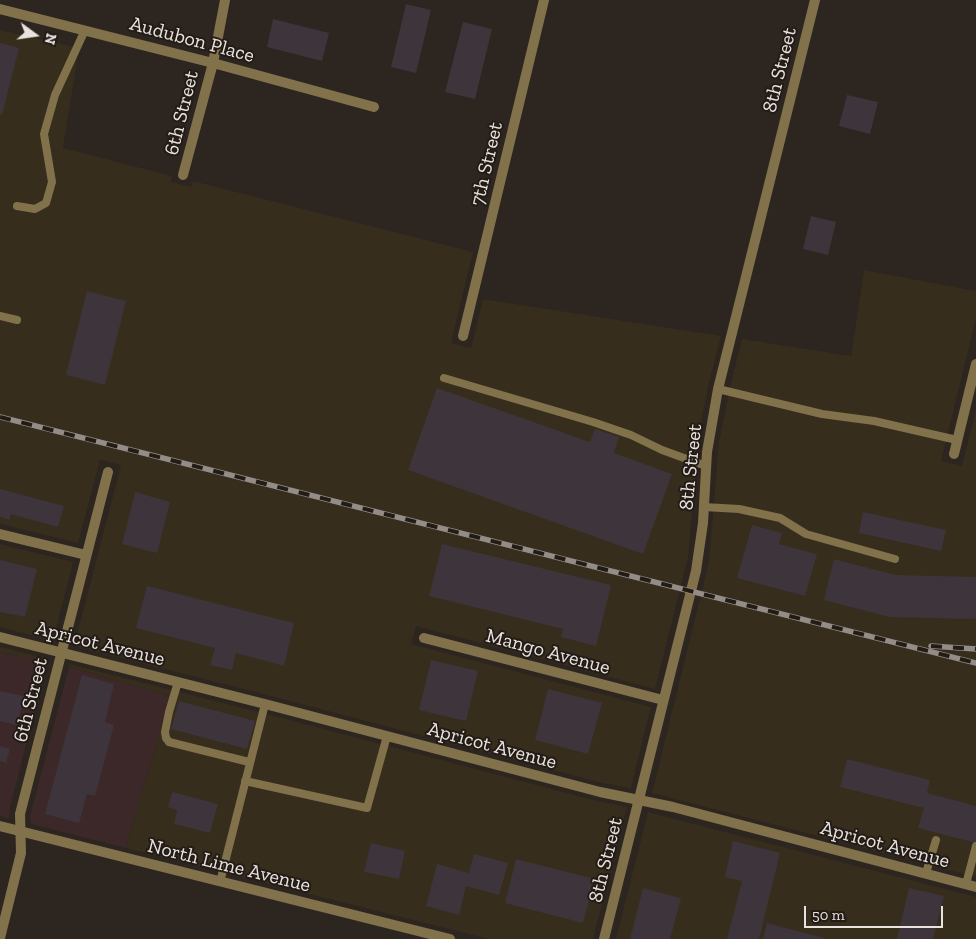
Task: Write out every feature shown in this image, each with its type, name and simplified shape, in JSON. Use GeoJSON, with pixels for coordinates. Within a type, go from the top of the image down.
{"type":"FeatureCollection","features":[{"type":"Feature","properties":{"kind":"street","name":"6th Street"},"geometry":{"type":"LineString","coordinates":[[184,175],[225,0]]}},
{"type":"Feature","properties":{"kind":"street","name":"7th Street"},"geometry":{"type":"LineString","coordinates":[[463,336],[544,0]]}},
{"type":"Feature","properties":{"kind":"street","name":"8th Street"},"geometry":{"type":"LineString","coordinates":[[604,939],[696,571],[702,534],[709,440],[718,390],[816,0]]}},
{"type":"Feature","properties":{"kind":"street","name":"Audubon Place"},"geometry":{"type":"LineString","coordinates":[[0,10],[212,62],[374,107]]}},
{"type":"Feature","properties":{"kind":"street"},"geometry":{"type":"LineString","coordinates":[[954,454],[976,364]]}},
{"type":"Feature","properties":{"kind":"street","name":"6th Street"},"geometry":{"type":"LineString","coordinates":[[0,938],[20,853],[20,814],[108,472]]}},
{"type":"Feature","properties":{"kind":"street"},"geometry":{"type":"LineString","coordinates":[[0,534],[86,555]]}},
{"type":"Feature","properties":{"kind":"street","name":"Apricot Avenue"},"geometry":{"type":"LineString","coordinates":[[0,637],[600,792],[673,807],[971,885]]}},
{"type":"Feature","properties":{"kind":"street","name":"Mango Avenue"},"geometry":{"type":"LineString","coordinates":[[424,638],[663,700]]}},
{"type":"Feature","properties":{"kind":"street","name":"North Lime Avenue"},"geometry":{"type":"LineString","coordinates":[[0,826],[450,939]]}},
{"type":"Feature","properties":{"kind":"lane"},"geometry":{"type":"LineString","coordinates":[[17,206],[35,209],[46,202],[52,182],[44,134],[55,95],[85,30]]}},
{"type":"Feature","properties":{"kind":"lane"},"geometry":{"type":"LineString","coordinates":[[0,316],[16,320]]}},
{"type":"Feature","properties":{"kind":"lane"},"geometry":{"type":"LineString","coordinates":[[444,378],[593,422],[631,435],[662,450],[706,466]]}},
{"type":"Feature","properties":{"kind":"lane"},"geometry":{"type":"LineString","coordinates":[[718,390],[822,414],[874,421],[957,440]]}},
{"type":"Feature","properties":{"kind":"lane"},"geometry":{"type":"LineString","coordinates":[[704,507],[739,510],[780,518],[806,534],[895,559]]}},
{"type":"Feature","properties":{"kind":"lane"},"geometry":{"type":"LineString","coordinates":[[178,682],[165,732],[169,742],[250,762]]}},
{"type":"Feature","properties":{"kind":"lane"},"geometry":{"type":"LineString","coordinates":[[220,882],[265,704]]}},
{"type":"Feature","properties":{"kind":"lane"},"geometry":{"type":"LineString","coordinates":[[245,780],[366,808],[387,736]]}},
{"type":"Feature","properties":{"kind":"lane"},"geometry":{"type":"LineString","coordinates":[[926,873],[936,840]]}},
{"type":"Feature","properties":{"kind":"lane"},"geometry":{"type":"LineString","coordinates":[[971,885],[976,846]]}},
{"type":"Feature","properties":{"kind":"shaded area"},"geometry":{"type":"Polygon","coordinates":[[[0,30],[79,48],[63,148],[172,176],[171,182],[191,187],[193,181],[473,252],[451,343],[471,348],[483,299],[721,336],[698,438],[688,557],[655,689],[416,626],[411,644],[651,707],[631,788],[602,783],[74,646],[121,465],[100,460],[78,543],[0,524],[0,30]]]}},
{"type":"Feature","properties":{"kind":"shaded area"},"geometry":{"type":"Polygon","coordinates":[[[864,270],[976,291],[976,319],[941,461],[962,466],[976,409],[976,877],[652,793],[709,562],[719,442],[742,339],[851,356],[864,270]]]}},
{"type":"Feature","properties":{"kind":"shaded area"},"geometry":{"type":"Polygon","coordinates":[[[0,544],[73,562],[53,641],[0,627],[0,544]]]}},
{"type":"Feature","properties":{"kind":"shaded area"},"geometry":{"type":"Polygon","coordinates":[[[0,647],[48,659],[47,662],[0,652],[0,647]]]}},
{"type":"Feature","properties":{"kind":"shaded area"},"geometry":{"type":"Polygon","coordinates":[[[0,652],[47,662],[9,812],[9,819],[0,816],[0,652]]]}},
{"type":"Feature","properties":{"kind":"shaded area"},"geometry":{"type":"Polygon","coordinates":[[[69,664],[597,801],[627,807],[593,939],[489,939],[126,848],[170,696],[69,667],[69,664]]]}},
{"type":"Feature","properties":{"kind":"shaded area"},"geometry":{"type":"Polygon","coordinates":[[[69,667],[170,696],[126,848],[31,824],[30,816],[69,667]]]}},
{"type":"Feature","properties":{"kind":"shaded area"},"geometry":{"type":"Polygon","coordinates":[[[648,812],[976,897],[976,939],[616,939],[648,812]]]}},
{"type":"Feature","properties":{"kind":"building"},"geometry":{"type":"Polygon","coordinates":[[[406,4],[431,10],[416,73],[391,67],[406,4]]]}},
{"type":"Feature","properties":{"kind":"building"},"geometry":{"type":"Polygon","coordinates":[[[273,19],[329,33],[322,61],[267,47],[273,19]]]}},
{"type":"Feature","properties":{"kind":"building"},"geometry":{"type":"Polygon","coordinates":[[[463,22],[492,29],[475,99],[445,92],[463,22]]]}},
{"type":"Feature","properties":{"kind":"building"},"geometry":{"type":"Polygon","coordinates":[[[0,43],[19,48],[2,115],[0,114],[0,43]]]}},
{"type":"Feature","properties":{"kind":"building"},"geometry":{"type":"Polygon","coordinates":[[[847,95],[878,102],[870,134],[839,126],[847,95]]]}},
{"type":"Feature","properties":{"kind":"building"},"geometry":{"type":"Polygon","coordinates":[[[811,216],[836,222],[828,255],[803,249],[811,216]]]}},
{"type":"Feature","properties":{"kind":"building"},"geometry":{"type":"Polygon","coordinates":[[[87,291],[126,301],[105,385],[66,375],[87,291]]]}},
{"type":"Feature","properties":{"kind":"building"},"geometry":{"type":"Polygon","coordinates":[[[437,388],[590,442],[595,429],[619,437],[614,453],[672,474],[643,554],[408,470],[437,388]]]}},
{"type":"Feature","properties":{"kind":"building"},"geometry":{"type":"Polygon","coordinates":[[[0,489],[64,506],[58,527],[11,514],[9,520],[0,517],[0,489]]]}},
{"type":"Feature","properties":{"kind":"building"},"geometry":{"type":"Polygon","coordinates":[[[135,492],[170,502],[157,553],[122,544],[135,492]]]}},
{"type":"Feature","properties":{"kind":"building"},"geometry":{"type":"Polygon","coordinates":[[[863,512],[946,530],[941,551],[859,533],[863,512]]]}},
{"type":"Feature","properties":{"kind":"building"},"geometry":{"type":"Polygon","coordinates":[[[752,525],[782,533],[779,544],[817,554],[805,596],[737,578],[752,525]]]}},
{"type":"Feature","properties":{"kind":"building"},"geometry":{"type":"Polygon","coordinates":[[[442,544],[611,585],[596,646],[561,637],[563,629],[429,596],[442,544]]]}},
{"type":"Feature","properties":{"kind":"building"},"geometry":{"type":"Polygon","coordinates":[[[834,559],[895,575],[976,577],[976,619],[889,617],[824,600],[834,559]]]}},
{"type":"Feature","properties":{"kind":"building"},"geometry":{"type":"Polygon","coordinates":[[[0,560],[37,569],[25,617],[0,612],[0,560]]]}},
{"type":"Feature","properties":{"kind":"building"},"geometry":{"type":"Polygon","coordinates":[[[147,586],[294,623],[284,666],[236,653],[232,670],[210,665],[215,648],[136,628],[147,586]]]}},
{"type":"Feature","properties":{"kind":"building"},"geometry":{"type":"Polygon","coordinates":[[[431,660],[478,671],[466,721],[419,710],[431,660]]]}},
{"type":"Feature","properties":{"kind":"building"},"geometry":{"type":"Polygon","coordinates":[[[82,675],[114,684],[105,722],[114,725],[95,796],[87,794],[79,823],[45,814],[82,675]]]}},
{"type":"Feature","properties":{"kind":"building"},"geometry":{"type":"Polygon","coordinates":[[[548,689],[602,703],[588,754],[535,740],[548,689]]]}},
{"type":"Feature","properties":{"kind":"building"},"geometry":{"type":"Polygon","coordinates":[[[0,691],[24,696],[17,725],[0,721],[0,691]]]}},
{"type":"Feature","properties":{"kind":"building"},"geometry":{"type":"Polygon","coordinates":[[[179,701],[255,721],[247,749],[171,729],[179,701]]]}},
{"type":"Feature","properties":{"kind":"building"},"geometry":{"type":"Polygon","coordinates":[[[0,746],[10,749],[6,763],[0,761],[0,746]]]}},
{"type":"Feature","properties":{"kind":"building"},"geometry":{"type":"Polygon","coordinates":[[[847,759],[930,780],[927,793],[976,806],[976,843],[918,828],[924,808],[840,787],[847,759]]]}},
{"type":"Feature","properties":{"kind":"building"},"geometry":{"type":"Polygon","coordinates":[[[172,792],[218,804],[210,833],[174,824],[177,810],[168,807],[172,792]]]}},
{"type":"Feature","properties":{"kind":"building"},"geometry":{"type":"Polygon","coordinates":[[[733,841],[780,853],[759,939],[727,939],[742,881],[725,877],[733,841]]]}},
{"type":"Feature","properties":{"kind":"building"},"geometry":{"type":"Polygon","coordinates":[[[371,843],[405,851],[399,879],[364,872],[371,843]]]}},
{"type":"Feature","properties":{"kind":"building"},"geometry":{"type":"Polygon","coordinates":[[[474,854],[508,863],[499,895],[466,886],[459,915],[426,906],[437,864],[469,873],[474,854]]]}},
{"type":"Feature","properties":{"kind":"building"},"geometry":{"type":"Polygon","coordinates":[[[516,859],[595,879],[583,923],[505,903],[516,859]]]}},
{"type":"Feature","properties":{"kind":"building"},"geometry":{"type":"Polygon","coordinates":[[[643,888],[681,898],[670,939],[630,939],[643,888]]]}},
{"type":"Feature","properties":{"kind":"building"},"geometry":{"type":"Polygon","coordinates":[[[909,888],[944,896],[933,939],[897,939],[909,888]]]}},
{"type":"Feature","properties":{"kind":"building"},"geometry":{"type":"Polygon","coordinates":[[[767,923],[824,938],[824,939],[763,939],[767,923]]]}},
{"type":"Feature","properties":{"kind":"railway"},"geometry":{"type":"LineString","coordinates":[[0,417],[976,663]]}},
{"type":"Feature","properties":{"kind":"railway"},"geometry":{"type":"LineString","coordinates":[[931,646],[976,649]]}}]}
